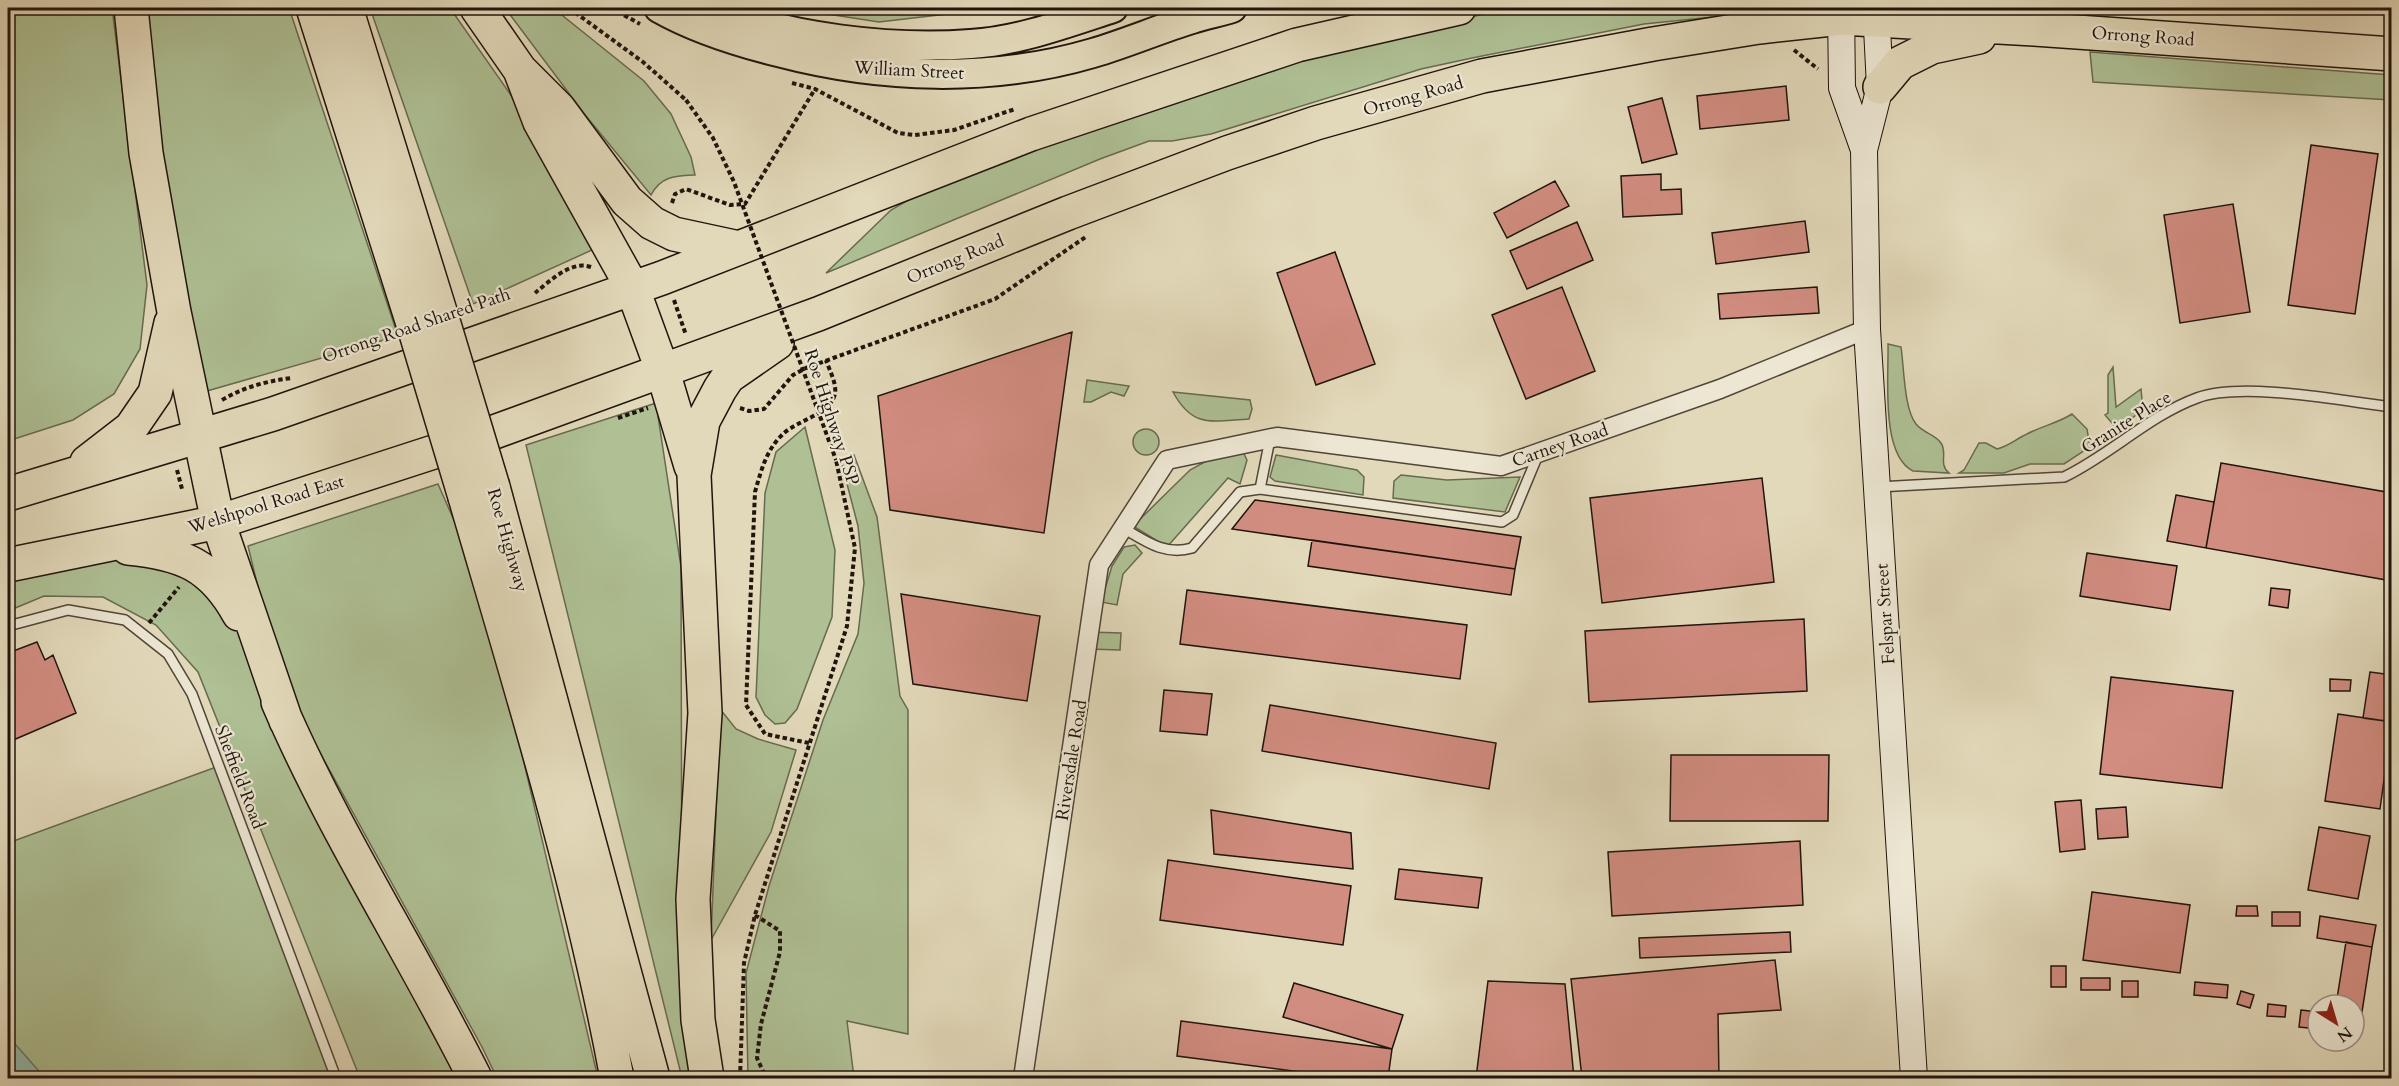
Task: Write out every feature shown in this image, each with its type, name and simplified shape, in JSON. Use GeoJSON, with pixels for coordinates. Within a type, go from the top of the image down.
{"type":"FeatureCollection","features":[{"type":"Feature","properties":{"kind":"highway"},"geometry":{"type":"LineString","coordinates":[[131,8],[146,153],[174,312],[218,522],[286,721]]}},
{"type":"Feature","properties":{"kind":"highway","name":"Roe Highway"},"geometry":{"type":"LineString","coordinates":[[313,8],[429,326]]}},
{"type":"Feature","properties":{"kind":"highway","name":"Roe Highway"},"geometry":{"type":"LineString","coordinates":[[346,8],[429,326],[479,492],[606,1019],[617,1078]]}},
{"type":"Feature","properties":{"kind":"highway"},"geometry":{"type":"LineString","coordinates":[[477,8],[520,70],[559,109],[627,201],[658,226],[674,234],[739,248]]}},
{"type":"Feature","properties":{"kind":"highway"},"geometry":{"type":"LineString","coordinates":[[8,494],[69,476],[196,420],[273,414],[472,344],[637,275],[739,248],[1031,134],[1263,56],[1297,45],[1459,8]]}},
{"type":"Feature","properties":{"kind":"highway","name":"Orrong Road"},"geometry":{"type":"LineString","coordinates":[[486,435],[678,367],[818,314],[1068,213],[1316,123],[1482,76],[1841,13],[2391,54]]}},
{"type":"Feature","properties":{"kind":"highway"},"geometry":{"type":"LineString","coordinates":[[1880,87],[1900,63],[1932,47],[1963,39],[2034,29]]}},
{"type":"Feature","properties":{"kind":"highway"},"geometry":{"type":"LineString","coordinates":[[520,70],[540,122],[637,275],[678,367],[694,475],[705,713],[693,899],[698,1020],[707,1078]]}},
{"type":"Feature","properties":{"kind":"highway"},"geometry":{"type":"LineString","coordinates":[[69,476],[131,428],[155,393],[174,312]]}},
{"type":"Feature","properties":{"kind":"highway"},"geometry":{"type":"LineString","coordinates":[[694,475],[703,422],[728,377],[818,314]]}},
{"type":"Feature","properties":{"kind":"highway","name":"Welshpool Road East"},"geometry":{"type":"LineString","coordinates":[[8,565],[218,522],[486,435]]}},
{"type":"Feature","properties":{"kind":"highway","name":"Roe Highway"},"geometry":{"type":"LineString","coordinates":[[479,492],[536,636],[653,1078]]}},
{"type":"Feature","properties":{"kind":"highway"},"geometry":{"type":"LineString","coordinates":[[102,545],[163,551],[191,562],[210,573],[227,593],[240,616],[286,721],[343,837],[434,996],[475,1078]]}},
{"type":"Feature","properties":{"kind":"main road","name":"William Street"},"geometry":{"type":"LineString","coordinates":[[659,8],[742,43],[816,62],[901,73],[941,75],[1037,65],[1092,53],[1232,8]]}},
{"type":"Feature","properties":{"kind":"main road","name":"William Street"},"geometry":{"type":"LineString","coordinates":[[714,8],[748,22],[858,41],[896,45],[972,44],[1026,34],[1113,8]]}},
{"type":"Feature","properties":{"kind":"street","name":"Felspar Street"},"geometry":{"type":"LineString","coordinates":[[1841,13],[1842,88],[1864,150]]}},
{"type":"Feature","properties":{"kind":"street","name":"Felspar Street"},"geometry":{"type":"LineString","coordinates":[[1876,14],[1880,87],[1864,150],[1867,329],[1914,1078]]}},
{"type":"Feature","properties":{"kind":"street","name":"Carney Road"},"geometry":{"type":"LineString","coordinates":[[1167,460],[1277,437],[1501,466],[1720,389],[1867,329]]}},
{"type":"Feature","properties":{"kind":"street","name":"Riversdale Road"},"geometry":{"type":"LineString","coordinates":[[1023,1078],[1099,565],[1167,460]]}},
{"type":"Feature","properties":{"kind":"lane","name":"Granite Place"},"geometry":{"type":"LineString","coordinates":[[1877,487],[2064,477],[2092,464],[2163,416],[2198,397],[2241,390],[2391,407]]}},
{"type":"Feature","properties":{"kind":"lane"},"geometry":{"type":"LineString","coordinates":[[1260,489],[1270,439]]}},
{"type":"Feature","properties":{"kind":"lane"},"geometry":{"type":"LineString","coordinates":[[1123,528],[1158,548],[1186,550],[1192,548],[1240,492],[1260,489],[1502,522],[1514,515],[1539,452]]}},
{"type":"Feature","properties":{"kind":"lane","name":"Sheffield Road"},"geometry":{"type":"LineString","coordinates":[[8,626],[68,610],[125,621],[168,654],[192,694],[336,1078]]}},
{"type":"Feature","properties":{"kind":"path","name":"Roe Highway PSP"},"geometry":{"type":"LineString","coordinates":[[569,8],[643,62],[686,100],[713,138],[734,182],[836,460],[855,548],[847,626],[756,915],[744,963],[740,1078]]}},
{"type":"Feature","properties":{"kind":"path"},"geometry":{"type":"LineString","coordinates":[[1787,49],[1803,55],[1820,72]]}},
{"type":"Feature","properties":{"kind":"path"},"geometry":{"type":"LineString","coordinates":[[658,226],[675,194],[686,189],[730,205],[745,204],[815,89]]}},
{"type":"Feature","properties":{"kind":"path"},"geometry":{"type":"LineString","coordinates":[[714,399],[749,411],[762,410],[793,375],[826,360],[995,299],[1088,236]]}},
{"type":"Feature","properties":{"kind":"path","name":"Orrong Road Shared Path"},"geometry":{"type":"LineString","coordinates":[[531,297],[553,278],[573,266],[585,265],[637,275]]}},
{"type":"Feature","properties":{"kind":"path"},"geometry":{"type":"LineString","coordinates":[[637,275],[671,292],[684,328],[678,367]]}},
{"type":"Feature","properties":{"kind":"path"},"geometry":{"type":"LineString","coordinates":[[809,743],[765,734],[760,729],[746,705],[747,669],[755,492],[762,465],[773,445],[791,428],[821,411],[831,401],[836,388],[826,360]]}},
{"type":"Feature","properties":{"kind":"path"},"geometry":{"type":"LineString","coordinates":[[196,420],[217,403],[236,392],[270,381],[300,376]]}},
{"type":"Feature","properties":{"kind":"path"},"geometry":{"type":"LineString","coordinates":[[148,623],[154,620],[181,585],[191,562]]}},
{"type":"Feature","properties":{"kind":"path"},"geometry":{"type":"LineString","coordinates":[[756,915],[780,931],[780,952],[761,1024],[757,1058],[766,1078]]}},
{"type":"Feature","properties":{"kind":"shaded area"},"geometry":{"type":"Polygon","coordinates":[[[8,8],[112,8],[147,285],[140,349],[114,394],[73,420],[8,441],[8,8]]]}},
{"type":"Feature","properties":{"kind":"shaded area"},"geometry":{"type":"Polygon","coordinates":[[[147,8],[289,8],[398,336],[207,391],[161,170],[147,8]]]}},
{"type":"Feature","properties":{"kind":"shaded area"},"geometry":{"type":"Polygon","coordinates":[[[370,8],[450,8],[513,98],[603,245],[473,304],[370,8]]]}},
{"type":"Feature","properties":{"kind":"shaded area"},"geometry":{"type":"Polygon","coordinates":[[[505,8],[553,8],[644,81],[671,114],[691,157],[695,175],[669,178],[659,184],[651,195],[586,116],[505,8]]]}},
{"type":"Feature","properties":{"kind":"shaded area"},"geometry":{"type":"Polygon","coordinates":[[[788,8],[999,8],[879,22],[788,8]]]}},
{"type":"Feature","properties":{"kind":"shaded area"},"geometry":{"type":"Polygon","coordinates":[[[1512,8],[1802,8],[1644,24],[1472,58],[1421,69],[1211,134],[1172,141],[1149,141],[1100,159],[826,273],[891,210],[941,181],[1295,55],[1512,8]]]}},
{"type":"Feature","properties":{"kind":"shaded area"},"geometry":{"type":"Polygon","coordinates":[[[2090,52],[2391,75],[2391,100],[2093,82],[2090,52]]]}},
{"type":"Feature","properties":{"kind":"shaded area"},"geometry":{"type":"Polygon","coordinates":[[[1888,344],[1901,347],[1907,398],[1912,417],[1919,427],[1936,437],[1941,443],[1944,451],[1944,466],[1949,473],[1913,471],[1902,462],[1895,449],[1888,413],[1888,344]]]}},
{"type":"Feature","properties":{"kind":"shaded area"},"geometry":{"type":"Polygon","coordinates":[[[2113,367],[2116,407],[2141,389],[2143,410],[2117,429],[2105,415],[2108,413],[2108,375],[2113,367]]]}},
{"type":"Feature","properties":{"kind":"shaded area"},"geometry":{"type":"Polygon","coordinates":[[[1087,380],[1129,386],[1124,396],[1111,392],[1091,402],[1084,402],[1087,380]]]}},
{"type":"Feature","properties":{"kind":"shaded area"},"geometry":{"type":"Polygon","coordinates":[[[1173,392],[1250,400],[1252,409],[1249,419],[1205,420],[1188,412],[1173,392]]]}},
{"type":"Feature","properties":{"kind":"shaded area"},"geometry":{"type":"Polygon","coordinates":[[[656,403],[681,567],[682,973],[696,1078],[682,1078],[526,445],[656,403]]]}},
{"type":"Feature","properties":{"kind":"shaded area"},"geometry":{"type":"Polygon","coordinates":[[[2072,414],[2087,429],[2090,447],[2064,464],[2030,464],[2004,473],[1959,473],[1964,470],[1979,443],[1986,443],[1997,449],[2001,448],[2072,414]]]}},
{"type":"Feature","properties":{"kind":"shaded area"},"geometry":{"type":"Polygon","coordinates":[[[805,427],[835,550],[832,617],[797,709],[785,723],[775,724],[765,715],[756,697],[765,493],[776,452],[805,427]]]}},
{"type":"Feature","properties":{"kind":"shaded area"},"geometry":{"type":"Polygon","coordinates":[[[1146,429],[1155,433],[1159,442],[1155,451],[1146,455],[1137,451],[1133,442],[1137,433],[1146,429]]]}},
{"type":"Feature","properties":{"kind":"shaded area"},"geometry":{"type":"Polygon","coordinates":[[[1243,452],[1247,460],[1240,484],[1228,478],[1167,547],[1133,526],[1190,470],[1210,459],[1243,452]]]}},
{"type":"Feature","properties":{"kind":"shaded area"},"geometry":{"type":"Polygon","coordinates":[[[854,455],[877,517],[900,696],[908,710],[908,1034],[847,1021],[854,1078],[748,1078],[746,973],[769,886],[823,720],[858,634],[864,583],[858,526],[841,461],[854,455]]]}},
{"type":"Feature","properties":{"kind":"shaded area"},"geometry":{"type":"Polygon","coordinates":[[[1276,455],[1357,470],[1364,477],[1363,495],[1275,481],[1270,477],[1276,455]]]}},
{"type":"Feature","properties":{"kind":"shaded area"},"geometry":{"type":"Polygon","coordinates":[[[1401,475],[1447,480],[1520,477],[1505,512],[1393,498],[1394,481],[1401,475]]]}},
{"type":"Feature","properties":{"kind":"shaded area"},"geometry":{"type":"Polygon","coordinates":[[[438,484],[468,552],[510,703],[598,1078],[497,1078],[313,740],[273,649],[248,546],[438,484]]]}},
{"type":"Feature","properties":{"kind":"shaded area"},"geometry":{"type":"Polygon","coordinates":[[[102,545],[210,573],[475,1078],[360,1078],[198,672],[156,625],[103,597],[44,596],[8,611],[8,579],[102,545]]]}},
{"type":"Feature","properties":{"kind":"shaded area"},"geometry":{"type":"Polygon","coordinates":[[[1135,545],[1142,553],[1123,574],[1117,605],[1101,602],[1112,566],[1124,547],[1135,545]]]}},
{"type":"Feature","properties":{"kind":"shaded area"},"geometry":{"type":"Polygon","coordinates":[[[1088,632],[1121,633],[1120,650],[1088,649],[1088,632]]]}},
{"type":"Feature","properties":{"kind":"shaded area"},"geometry":{"type":"Polygon","coordinates":[[[720,709],[736,729],[758,739],[796,750],[771,832],[711,940],[720,709]]]}},
{"type":"Feature","properties":{"kind":"shaded area"},"geometry":{"type":"Polygon","coordinates":[[[219,766],[336,1078],[8,1078],[8,843],[219,766]]]}},
{"type":"Feature","properties":{"kind":"shaded area"},"geometry":{"type":"Polygon","coordinates":[[[8,1036],[45,1078],[8,1078],[8,1036]]]}},
{"type":"Feature","properties":{"kind":"building"},"geometry":{"type":"Polygon","coordinates":[[[1786,86],[1789,120],[1700,129],[1697,96],[1786,86]]]}},
{"type":"Feature","properties":{"kind":"building"},"geometry":{"type":"Polygon","coordinates":[[[1662,98],[1677,154],[1642,163],[1628,107],[1662,98]]]}},
{"type":"Feature","properties":{"kind":"building"},"geometry":{"type":"Polygon","coordinates":[[[2311,145],[2378,154],[2355,314],[2288,305],[2311,145]]]}},
{"type":"Feature","properties":{"kind":"building"},"geometry":{"type":"Polygon","coordinates":[[[1661,174],[1661,190],[1681,189],[1682,214],[1623,217],[1621,176],[1661,174]]]}},
{"type":"Feature","properties":{"kind":"building"},"geometry":{"type":"Polygon","coordinates":[[[1555,181],[1569,206],[1507,238],[1494,213],[1555,181]]]}},
{"type":"Feature","properties":{"kind":"building"},"geometry":{"type":"Polygon","coordinates":[[[2233,204],[2250,312],[2180,323],[2164,215],[2233,204]]]}},
{"type":"Feature","properties":{"kind":"building"},"geometry":{"type":"Polygon","coordinates":[[[1805,221],[1809,252],[1716,264],[1712,233],[1805,221]]]}},
{"type":"Feature","properties":{"kind":"building"},"geometry":{"type":"Polygon","coordinates":[[[1577,222],[1593,260],[1527,289],[1510,251],[1577,222]]]}},
{"type":"Feature","properties":{"kind":"building"},"geometry":{"type":"Polygon","coordinates":[[[1335,252],[1375,364],[1316,385],[1277,273],[1335,252]]]}},
{"type":"Feature","properties":{"kind":"building"},"geometry":{"type":"Polygon","coordinates":[[[1562,287],[1595,371],[1526,399],[1492,315],[1562,287]]]}},
{"type":"Feature","properties":{"kind":"building"},"geometry":{"type":"Polygon","coordinates":[[[1817,287],[1819,313],[1720,319],[1718,294],[1817,287]]]}},
{"type":"Feature","properties":{"kind":"building"},"geometry":{"type":"Polygon","coordinates":[[[1072,332],[1044,533],[890,510],[878,396],[1072,332]]]}},
{"type":"Feature","properties":{"kind":"building"},"geometry":{"type":"Polygon","coordinates":[[[2221,463],[2392,493],[2392,581],[2206,548],[2221,463]]]}},
{"type":"Feature","properties":{"kind":"building"},"geometry":{"type":"Polygon","coordinates":[[[1762,478],[1774,582],[1602,603],[1590,498],[1762,478]]]}},
{"type":"Feature","properties":{"kind":"building"},"geometry":{"type":"Polygon","coordinates":[[[2176,495],[2214,502],[2206,548],[2167,541],[2176,495]]]}},
{"type":"Feature","properties":{"kind":"building"},"geometry":{"type":"Polygon","coordinates":[[[1255,500],[1521,537],[1515,569],[1232,529],[1255,500]]]}},
{"type":"Feature","properties":{"kind":"building"},"geometry":{"type":"Polygon","coordinates":[[[1312,540],[1515,569],[1511,595],[1308,566],[1312,540]]]}},
{"type":"Feature","properties":{"kind":"building"},"geometry":{"type":"Polygon","coordinates":[[[2087,553],[2177,566],[2170,610],[2080,596],[2087,553]]]}},
{"type":"Feature","properties":{"kind":"building"},"geometry":{"type":"Polygon","coordinates":[[[2271,588],[2290,590],[2288,608],[2269,605],[2271,588]]]}},
{"type":"Feature","properties":{"kind":"building"},"geometry":{"type":"Polygon","coordinates":[[[1187,590],[1467,625],[1460,679],[1180,644],[1187,590]]]}},
{"type":"Feature","properties":{"kind":"building"},"geometry":{"type":"Polygon","coordinates":[[[901,594],[1040,616],[1027,701],[913,684],[901,594]]]}},
{"type":"Feature","properties":{"kind":"building"},"geometry":{"type":"Polygon","coordinates":[[[1804,619],[1807,691],[1589,702],[1585,631],[1804,619]]]}},
{"type":"Feature","properties":{"kind":"building"},"geometry":{"type":"Polygon","coordinates":[[[37,642],[45,660],[53,655],[76,713],[11,741],[13,753],[8,756],[8,653],[37,642]]]}},
{"type":"Feature","properties":{"kind":"building"},"geometry":{"type":"Polygon","coordinates":[[[2370,672],[2392,675],[2392,722],[2363,718],[2370,672]]]}},
{"type":"Feature","properties":{"kind":"building"},"geometry":{"type":"Polygon","coordinates":[[[2111,677],[2233,691],[2222,788],[2100,774],[2111,677]]]}},
{"type":"Feature","properties":{"kind":"building"},"geometry":{"type":"Polygon","coordinates":[[[2330,679],[2351,680],[2350,691],[2330,691],[2330,679]]]}},
{"type":"Feature","properties":{"kind":"building"},"geometry":{"type":"Polygon","coordinates":[[[1164,690],[1212,694],[1207,735],[1160,731],[1164,690]]]}},
{"type":"Feature","properties":{"kind":"building"},"geometry":{"type":"Polygon","coordinates":[[[1270,705],[1496,743],[1489,789],[1262,751],[1270,705]]]}},
{"type":"Feature","properties":{"kind":"building"},"geometry":{"type":"Polygon","coordinates":[[[2338,714],[2392,722],[2380,809],[2325,801],[2338,714]]]}},
{"type":"Feature","properties":{"kind":"building"},"geometry":{"type":"Polygon","coordinates":[[[1671,755],[1829,755],[1828,821],[1670,821],[1671,755]]]}},
{"type":"Feature","properties":{"kind":"building"},"geometry":{"type":"Polygon","coordinates":[[[2081,800],[2085,849],[2060,852],[2055,802],[2081,800]]]}},
{"type":"Feature","properties":{"kind":"building"},"geometry":{"type":"Polygon","coordinates":[[[2126,807],[2128,837],[2098,839],[2096,809],[2126,807]]]}},
{"type":"Feature","properties":{"kind":"building"},"geometry":{"type":"Polygon","coordinates":[[[1211,810],[1351,833],[1353,869],[1214,854],[1211,810]]]}},
{"type":"Feature","properties":{"kind":"building"},"geometry":{"type":"Polygon","coordinates":[[[2319,827],[2370,836],[2358,899],[2308,890],[2319,827]]]}},
{"type":"Feature","properties":{"kind":"building"},"geometry":{"type":"Polygon","coordinates":[[[1800,841],[1803,905],[1612,916],[1608,852],[1800,841]]]}},
{"type":"Feature","properties":{"kind":"building"},"geometry":{"type":"Polygon","coordinates":[[[1168,860],[1351,886],[1343,945],[1160,920],[1168,860]]]}},
{"type":"Feature","properties":{"kind":"building"},"geometry":{"type":"Polygon","coordinates":[[[1399,869],[1482,878],[1478,908],[1395,899],[1399,869]]]}},
{"type":"Feature","properties":{"kind":"building"},"geometry":{"type":"Polygon","coordinates":[[[2092,892],[2190,905],[2180,973],[2083,960],[2092,892]]]}},
{"type":"Feature","properties":{"kind":"building"},"geometry":{"type":"Polygon","coordinates":[[[2237,906],[2257,906],[2258,916],[2236,916],[2237,906]]]}},
{"type":"Feature","properties":{"kind":"building"},"geometry":{"type":"Polygon","coordinates":[[[2272,912],[2300,912],[2300,926],[2272,926],[2272,912]]]}},
{"type":"Feature","properties":{"kind":"building"},"geometry":{"type":"Polygon","coordinates":[[[2320,916],[2376,925],[2372,947],[2317,938],[2320,916]]]}},
{"type":"Feature","properties":{"kind":"building"},"geometry":{"type":"Polygon","coordinates":[[[1790,932],[1791,952],[1640,958],[1639,938],[1790,932]]]}},
{"type":"Feature","properties":{"kind":"building"},"geometry":{"type":"Polygon","coordinates":[[[2346,942],[2372,947],[2365,993],[2338,993],[2346,942]]]}},
{"type":"Feature","properties":{"kind":"building"},"geometry":{"type":"Polygon","coordinates":[[[1775,960],[1781,1010],[1718,1014],[1719,1078],[1582,1078],[1571,979],[1775,960]]]}},
{"type":"Feature","properties":{"kind":"building"},"geometry":{"type":"Polygon","coordinates":[[[2051,966],[2066,966],[2066,987],[2051,987],[2051,966]]]}},
{"type":"Feature","properties":{"kind":"building"},"geometry":{"type":"Polygon","coordinates":[[[2081,978],[2110,978],[2110,990],[2081,990],[2081,978]]]}},
{"type":"Feature","properties":{"kind":"building"},"geometry":{"type":"Polygon","coordinates":[[[1488,981],[1565,984],[1574,1078],[1476,1078],[1488,981]]]}},
{"type":"Feature","properties":{"kind":"building"},"geometry":{"type":"Polygon","coordinates":[[[2122,981],[2138,981],[2138,997],[2122,997],[2122,981]]]}},
{"type":"Feature","properties":{"kind":"building"},"geometry":{"type":"Polygon","coordinates":[[[2195,982],[2228,985],[2227,998],[2194,995],[2195,982]]]}},
{"type":"Feature","properties":{"kind":"building"},"geometry":{"type":"Polygon","coordinates":[[[1294,983],[1403,1015],[1392,1049],[1283,1017],[1294,983]]]}},
{"type":"Feature","properties":{"kind":"building"},"geometry":{"type":"Polygon","coordinates":[[[2241,991],[2254,995],[2250,1008],[2237,1004],[2241,991]]]}},
{"type":"Feature","properties":{"kind":"building"},"geometry":{"type":"Polygon","coordinates":[[[2268,1004],[2286,1006],[2285,1017],[2267,1016],[2268,1004]]]}},
{"type":"Feature","properties":{"kind":"building"},"geometry":{"type":"Polygon","coordinates":[[[2301,1010],[2306,1011],[2306,1028],[2299,1027],[2301,1010]]]}},
{"type":"Feature","properties":{"kind":"building"},"geometry":{"type":"Polygon","coordinates":[[[1181,1021],[1392,1049],[1388,1078],[1347,1078],[1177,1056],[1181,1021]]]}}]}
